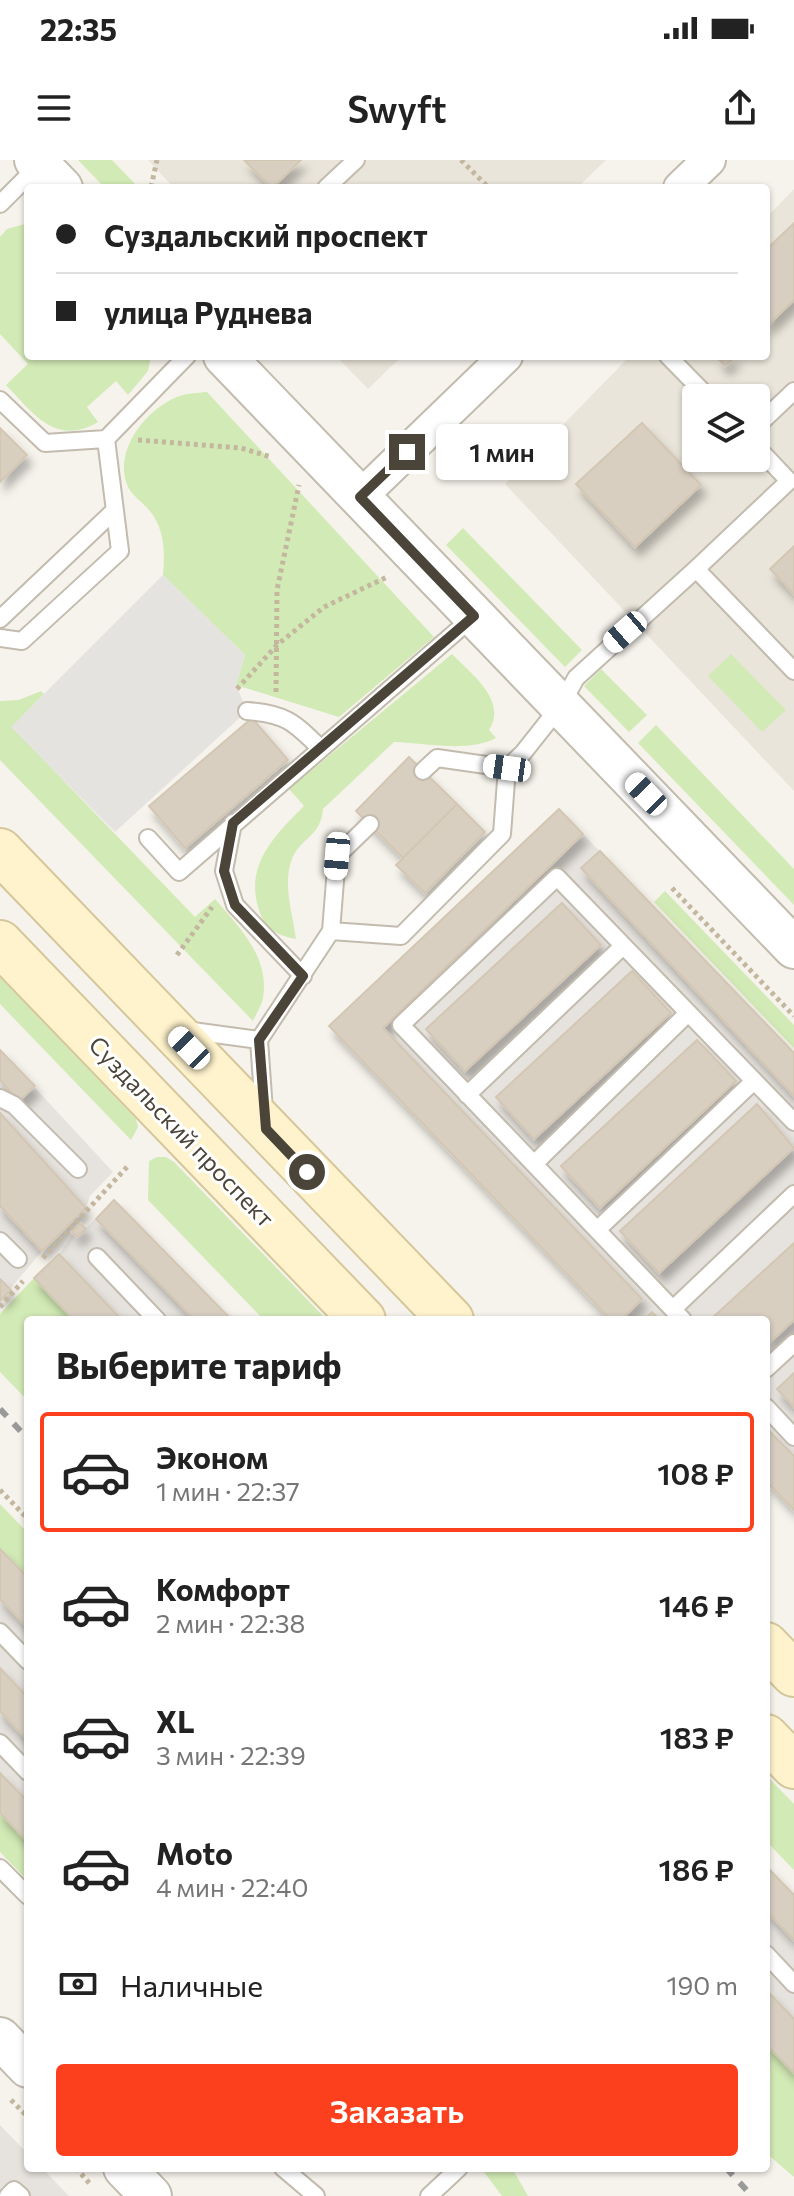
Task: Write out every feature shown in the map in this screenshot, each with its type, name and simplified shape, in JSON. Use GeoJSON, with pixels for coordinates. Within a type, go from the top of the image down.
{"type":"FeatureCollection","features":[{"type":"Feature","properties":{"kind":"main road"},"geometry":{"type":"LineString","coordinates":[[0,851],[447,1316]]}},
{"type":"Feature","properties":{"kind":"main road","name":"Суздальский проспект"},"geometry":{"type":"LineString","coordinates":[[0,943],[359,1316]]}},
{"type":"Feature","properties":{"kind":"main road"},"geometry":{"type":"LineString","coordinates":[[770,1649],[794,1674]]}},
{"type":"Feature","properties":{"kind":"main road"},"geometry":{"type":"LineString","coordinates":[[770,1741],[794,1766]]}},
{"type":"Feature","properties":{"kind":"street"},"geometry":{"type":"LineString","coordinates":[[684,184],[709,160]]}},
{"type":"Feature","properties":{"kind":"street"},"geometry":{"type":"LineString","coordinates":[[228,360],[794,948]]}},
{"type":"Feature","properties":{"kind":"street"},"geometry":{"type":"LineString","coordinates":[[360,497],[502,360]]}},
{"type":"Feature","properties":{"kind":"street"},"geometry":{"type":"LineString","coordinates":[[0,2038],[24,2063]]}},
{"type":"Feature","properties":{"kind":"street"},"geometry":{"type":"LineString","coordinates":[[128,2172],[151,2196]]}},
{"type":"Feature","properties":{"kind":"lane"},"geometry":{"type":"LineString","coordinates":[[330,184],[356,160]]}},
{"type":"Feature","properties":{"kind":"lane"},"geometry":{"type":"LineString","coordinates":[[28,184],[46,171]]}},
{"type":"Feature","properties":{"kind":"lane"},"geometry":{"type":"LineString","coordinates":[[0,204],[24,187]]}},
{"type":"Feature","properties":{"kind":"lane"},"geometry":{"type":"LineString","coordinates":[[0,400],[45,443],[106,439],[183,360]]}},
{"type":"Feature","properties":{"kind":"lane"},"geometry":{"type":"LineString","coordinates":[[672,360],[695,384]]}},
{"type":"Feature","properties":{"kind":"lane"},"geometry":{"type":"LineString","coordinates":[[770,414],[794,391]]}},
{"type":"Feature","properties":{"kind":"lane"},"geometry":{"type":"LineString","coordinates":[[0,638],[22,641],[120,551],[106,439]]}},
{"type":"Feature","properties":{"kind":"lane"},"geometry":{"type":"LineString","coordinates":[[331,931],[401,936],[502,834],[507,768],[561,705],[576,678],[789,481],[770,461]]}},
{"type":"Feature","properties":{"kind":"lane"},"geometry":{"type":"LineString","coordinates":[[0,619],[115,510]]}},
{"type":"Feature","properties":{"kind":"lane"},"geometry":{"type":"LineString","coordinates":[[696,569],[794,671]]}},
{"type":"Feature","properties":{"kind":"lane"},"geometry":{"type":"LineString","coordinates":[[148,838],[179,872],[474,616]]}},
{"type":"Feature","properties":{"kind":"lane"},"geometry":{"type":"LineString","coordinates":[[247,711],[276,713],[302,730],[320,748]]}},
{"type":"Feature","properties":{"kind":"lane"},"geometry":{"type":"LineString","coordinates":[[423,771],[437,758],[507,768]]}},
{"type":"Feature","properties":{"kind":"lane"},"geometry":{"type":"LineString","coordinates":[[233,823],[224,871],[235,905],[303,976]]}},
{"type":"Feature","properties":{"kind":"lane"},"geometry":{"type":"LineString","coordinates":[[266,1129],[259,1040],[331,931],[337,856],[370,824]]}},
{"type":"Feature","properties":{"kind":"lane"},"geometry":{"type":"LineString","coordinates":[[794,1122],[557,877],[401,1025],[678,1315],[794,1194]]}},
{"type":"Feature","properties":{"kind":"lane"},"geometry":{"type":"LineString","coordinates":[[467,1095],[623,946]]}},
{"type":"Feature","properties":{"kind":"lane"},"geometry":{"type":"LineString","coordinates":[[534,1164],[688,1013]]}},
{"type":"Feature","properties":{"kind":"lane"},"geometry":{"type":"LineString","coordinates":[[169,1028],[259,1040]]}},
{"type":"Feature","properties":{"kind":"lane"},"geometry":{"type":"LineString","coordinates":[[597,1230],[754,1081]]}},
{"type":"Feature","properties":{"kind":"lane"},"geometry":{"type":"LineString","coordinates":[[0,1098],[14,1105],[78,1169]]}},
{"type":"Feature","properties":{"kind":"lane"},"geometry":{"type":"LineString","coordinates":[[0,1241],[18,1259]]}},
{"type":"Feature","properties":{"kind":"lane"},"geometry":{"type":"LineString","coordinates":[[97,1257],[153,1316]]}},
{"type":"Feature","properties":{"kind":"lane"},"geometry":{"type":"LineString","coordinates":[[770,1365],[794,1343]]}},
{"type":"Feature","properties":{"kind":"lane"},"geometry":{"type":"LineString","coordinates":[[770,1411],[794,1437]]}},
{"type":"Feature","properties":{"kind":"lane"},"geometry":{"type":"LineString","coordinates":[[0,1632],[24,1657]]}},
{"type":"Feature","properties":{"kind":"lane"},"geometry":{"type":"LineString","coordinates":[[0,1743],[24,1768]]}},
{"type":"Feature","properties":{"kind":"lane"},"geometry":{"type":"LineString","coordinates":[[0,1868],[24,1892]]}},
{"type":"Feature","properties":{"kind":"lane"},"geometry":{"type":"LineString","coordinates":[[770,1958],[794,1984]]}},
{"type":"Feature","properties":{"kind":"lane"},"geometry":{"type":"LineString","coordinates":[[288,2172],[316,2196]]}},
{"type":"Feature","properties":{"kind":"lane"},"geometry":{"type":"LineString","coordinates":[[429,2196],[455,2172]]}},
{"type":"Feature","properties":{"kind":"lane"},"geometry":{"type":"LineString","coordinates":[[8,2196],[14,2190],[21,2196]]}},
{"type":"Feature","properties":{"kind":"path"},"geometry":{"type":"LineString","coordinates":[[152,184],[157,160]]}},
{"type":"Feature","properties":{"kind":"path"},"geometry":{"type":"LineString","coordinates":[[461,160],[485,184]]}},
{"type":"Feature","properties":{"kind":"path"},"geometry":{"type":"LineString","coordinates":[[106,439],[241,448],[275,458]]}},
{"type":"Feature","properties":{"kind":"path"},"geometry":{"type":"LineString","coordinates":[[276,713],[277,590],[299,484]]}},
{"type":"Feature","properties":{"kind":"path"},"geometry":{"type":"LineString","coordinates":[[231,696],[277,645],[324,607],[388,577]]}},
{"type":"Feature","properties":{"kind":"path"},"geometry":{"type":"LineString","coordinates":[[177,955],[228,883]]}},
{"type":"Feature","properties":{"kind":"path"},"geometry":{"type":"LineString","coordinates":[[672,888],[794,1016]]}},
{"type":"Feature","properties":{"kind":"path"},"geometry":{"type":"LineString","coordinates":[[36,1266],[127,1167]]}},
{"type":"Feature","properties":{"kind":"path"},"geometry":{"type":"LineString","coordinates":[[0,1307],[28,1275]]}},
{"type":"Feature","properties":{"kind":"path"},"geometry":{"type":"LineString","coordinates":[[0,1490],[24,1515]]}},
{"type":"Feature","properties":{"kind":"path"},"geometry":{"type":"LineString","coordinates":[[0,2093],[24,2113]]}},
{"type":"Feature","properties":{"kind":"shaded area"},"geometry":{"type":"Polygon","coordinates":[[[148,160],[606,160],[581,184],[170,184],[148,160]]]}},
{"type":"Feature","properties":{"kind":"shaded area"},"geometry":{"type":"Polygon","coordinates":[[[794,189],[794,791],[505,484],[626,360],[770,360],[770,214],[794,189]]]}},
{"type":"Feature","properties":{"kind":"shaded area"},"geometry":{"type":"Polygon","coordinates":[[[340,360],[398,360],[368,389],[340,360]]]}},
{"type":"Feature","properties":{"kind":"shaded area"},"geometry":{"type":"Polygon","coordinates":[[[163,575],[245,655],[236,685],[247,711],[115,832],[11,727],[163,575]]]}},
{"type":"Feature","properties":{"kind":"shaded area"},"geometry":{"type":"Polygon","coordinates":[[[559,809],[794,1053],[794,1510],[770,1485],[770,1316],[607,1316],[329,1026],[559,809]]]}},
{"type":"Feature","properties":{"kind":"shaded area"},"geometry":{"type":"Polygon","coordinates":[[[0,1050],[113,1172],[90,1196],[86,1208],[42,1251],[0,1301],[0,1050]]]}},
{"type":"Feature","properties":{"kind":"shaded area"},"geometry":{"type":"Polygon","coordinates":[[[114,1200],[228,1316],[70,1316],[34,1278],[59,1255],[80,1223],[86,1228],[114,1200]]]}},
{"type":"Feature","properties":{"kind":"shaded area"},"geometry":{"type":"Polygon","coordinates":[[[0,1549],[24,1574],[24,1838],[0,1813],[0,1549]]]}},
{"type":"Feature","properties":{"kind":"shaded area"},"geometry":{"type":"Polygon","coordinates":[[[770,1870],[794,1895],[794,2073],[770,2048],[770,1870]]]}},
{"type":"Feature","properties":{"kind":"shaded area"},"geometry":{"type":"Polygon","coordinates":[[[0,2125],[24,2150],[24,2172],[46,2172],[69,2196],[0,2196],[0,2125]]]}},
{"type":"Feature","properties":{"kind":"green space"},"geometry":{"type":"Polygon","coordinates":[[[78,160],[112,160],[135,184],[101,184],[78,160]]]}},
{"type":"Feature","properties":{"kind":"green space"},"geometry":{"type":"Polygon","coordinates":[[[24,224],[24,360],[0,334],[0,237],[7,229],[24,224]]]}},
{"type":"Feature","properties":{"kind":"green space"},"geometry":{"type":"Polygon","coordinates":[[[24,360],[150,360],[148,371],[128,395],[116,381],[87,407],[98,422],[69,431],[57,429],[36,416],[6,385],[28,364],[24,360]]]}},
{"type":"Feature","properties":{"kind":"green space"},"geometry":{"type":"Polygon","coordinates":[[[207,392],[434,637],[339,717],[236,685],[245,655],[163,575],[161,533],[149,510],[128,487],[124,474],[128,446],[144,422],[165,403],[180,396],[207,392]]]}},
{"type":"Feature","properties":{"kind":"green space"},"geometry":{"type":"Polygon","coordinates":[[[463,528],[582,650],[565,667],[446,545],[463,528]]]}},
{"type":"Feature","properties":{"kind":"green space"},"geometry":{"type":"Polygon","coordinates":[[[452,654],[491,698],[494,719],[489,730],[496,738],[485,743],[459,746],[394,742],[323,809],[318,826],[294,854],[288,880],[296,939],[272,930],[259,910],[255,894],[256,879],[265,852],[304,806],[289,789],[452,654]]]}},
{"type":"Feature","properties":{"kind":"green space"},"geometry":{"type":"Polygon","coordinates":[[[731,654],[786,710],[762,732],[708,676],[731,654]]]}},
{"type":"Feature","properties":{"kind":"green space"},"geometry":{"type":"Polygon","coordinates":[[[601,669],[647,715],[629,732],[584,686],[601,669]]]}},
{"type":"Feature","properties":{"kind":"green space"},"geometry":{"type":"Polygon","coordinates":[[[41,691],[44,694],[12,727],[195,917],[215,899],[234,921],[251,944],[262,969],[263,998],[253,1021],[0,760],[0,701],[19,700],[41,691]]]}},
{"type":"Feature","properties":{"kind":"green space"},"geometry":{"type":"Polygon","coordinates":[[[656,725],[794,869],[794,905],[638,743],[656,725]]]}},
{"type":"Feature","properties":{"kind":"green space"},"geometry":{"type":"Polygon","coordinates":[[[665,891],[794,1025],[794,1048],[654,902],[665,891]]]}},
{"type":"Feature","properties":{"kind":"green space"},"geometry":{"type":"Polygon","coordinates":[[[0,977],[136,1119],[138,1127],[131,1140],[0,1004],[0,977]]]}},
{"type":"Feature","properties":{"kind":"green space"},"geometry":{"type":"Polygon","coordinates":[[[166,1157],[174,1162],[323,1316],[260,1316],[148,1200],[149,1161],[166,1157]]]}},
{"type":"Feature","properties":{"kind":"green space"},"geometry":{"type":"Polygon","coordinates":[[[34,1278],[70,1316],[24,1316],[24,1397],[0,1372],[0,1314],[34,1278]]]}},
{"type":"Feature","properties":{"kind":"green space"},"geometry":{"type":"Polygon","coordinates":[[[0,1504],[24,1529],[24,1574],[0,1549],[0,1504]]]}},
{"type":"Feature","properties":{"kind":"green space"},"geometry":{"type":"Polygon","coordinates":[[[770,1779],[794,1804],[794,1870],[770,1845],[770,1779]]]}},
{"type":"Feature","properties":{"kind":"green space"},"geometry":{"type":"Polygon","coordinates":[[[0,1813],[24,1838],[24,1877],[0,1852],[0,1813]]]}},
{"type":"Feature","properties":{"kind":"green space"},"geometry":{"type":"Polygon","coordinates":[[[770,2048],[794,2073],[794,2177],[770,2156],[770,2048]]]}},
{"type":"Feature","properties":{"kind":"green space"},"geometry":{"type":"Polygon","coordinates":[[[484,2172],[514,2172],[528,2196],[502,2196],[484,2172]]]}},
{"type":"Feature","properties":{"kind":"building"},"geometry":{"type":"Polygon","coordinates":[[[244,160],[301,160],[276,184],[268,184],[244,160]]]}},
{"type":"Feature","properties":{"kind":"building"},"geometry":{"type":"Polygon","coordinates":[[[794,223],[794,300],[770,323],[770,246],[794,223]]]}},
{"type":"Feature","properties":{"kind":"building"},"geometry":{"type":"Polygon","coordinates":[[[642,423],[682,465],[682,472],[689,472],[701,485],[635,547],[576,484],[642,423]]]}},
{"type":"Feature","properties":{"kind":"building"},"geometry":{"type":"Polygon","coordinates":[[[0,428],[27,455],[0,482],[0,428]]]}},
{"type":"Feature","properties":{"kind":"building"},"geometry":{"type":"Polygon","coordinates":[[[794,546],[794,594],[770,569],[794,546]]]}},
{"type":"Feature","properties":{"kind":"building"},"geometry":{"type":"Polygon","coordinates":[[[252,718],[288,760],[185,848],[149,806],[252,718]]]}},
{"type":"Feature","properties":{"kind":"building"},"geometry":{"type":"Polygon","coordinates":[[[409,757],[457,804],[403,858],[356,811],[409,757]]]}},
{"type":"Feature","properties":{"kind":"building"},"geometry":{"type":"Polygon","coordinates":[[[457,804],[485,832],[425,893],[396,865],[457,804]]]}},
{"type":"Feature","properties":{"kind":"building"},"geometry":{"type":"Polygon","coordinates":[[[559,809],[583,834],[383,1028],[642,1299],[625,1316],[607,1316],[329,1026],[559,809]]]}},
{"type":"Feature","properties":{"kind":"building"},"geometry":{"type":"Polygon","coordinates":[[[600,851],[794,1053],[794,1096],[581,868],[600,851]]]}},
{"type":"Feature","properties":{"kind":"building"},"geometry":{"type":"Polygon","coordinates":[[[562,903],[601,945],[465,1071],[426,1029],[562,903]]]}},
{"type":"Feature","properties":{"kind":"building"},"geometry":{"type":"Polygon","coordinates":[[[632,971],[671,1013],[534,1139],[496,1097],[632,971]]]}},
{"type":"Feature","properties":{"kind":"building"},"geometry":{"type":"Polygon","coordinates":[[[697,1040],[736,1081],[600,1208],[561,1166],[697,1040]]]}},
{"type":"Feature","properties":{"kind":"building"},"geometry":{"type":"Polygon","coordinates":[[[0,1050],[35,1086],[19,1101],[0,1080],[0,1050]]]}},
{"type":"Feature","properties":{"kind":"building"},"geometry":{"type":"Polygon","coordinates":[[[757,1104],[794,1148],[659,1273],[620,1231],[757,1104]]]}},
{"type":"Feature","properties":{"kind":"building"},"geometry":{"type":"Polygon","coordinates":[[[0,1113],[86,1208],[42,1251],[0,1206],[0,1113]]]}},
{"type":"Feature","properties":{"kind":"building"},"geometry":{"type":"Polygon","coordinates":[[[114,1200],[228,1316],[191,1316],[96,1219],[114,1200]]]}},
{"type":"Feature","properties":{"kind":"building"},"geometry":{"type":"Polygon","coordinates":[[[80,1223],[86,1229],[77,1237],[72,1232],[80,1223]]]}},
{"type":"Feature","properties":{"kind":"building"},"geometry":{"type":"Polygon","coordinates":[[[794,1243],[794,1320],[770,1342],[770,1316],[714,1316],[794,1243]]]}},
{"type":"Feature","properties":{"kind":"building"},"geometry":{"type":"Polygon","coordinates":[[[59,1254],[118,1316],[70,1316],[34,1278],[59,1254]]]}},
{"type":"Feature","properties":{"kind":"building"},"geometry":{"type":"Polygon","coordinates":[[[0,1279],[11,1290],[0,1301],[0,1279]]]}},
{"type":"Feature","properties":{"kind":"building"},"geometry":{"type":"Polygon","coordinates":[[[794,1373],[794,1407],[777,1389],[794,1373]]]}},
{"type":"Feature","properties":{"kind":"building"},"geometry":{"type":"Polygon","coordinates":[[[770,1432],[794,1456],[794,1510],[770,1485],[770,1432]]]}},
{"type":"Feature","properties":{"kind":"building"},"geometry":{"type":"Polygon","coordinates":[[[0,1549],[24,1574],[24,1624],[0,1599],[0,1549]]]}},
{"type":"Feature","properties":{"kind":"building"},"geometry":{"type":"Polygon","coordinates":[[[0,1668],[24,1694],[24,1737],[0,1711],[0,1668]]]}},
{"type":"Feature","properties":{"kind":"building"},"geometry":{"type":"Polygon","coordinates":[[[0,1773],[24,1798],[24,1838],[0,1813],[0,1773]]]}},
{"type":"Feature","properties":{"kind":"building"},"geometry":{"type":"Polygon","coordinates":[[[770,1870],[794,1895],[794,1940],[770,1915],[770,1870]]]}},
{"type":"Feature","properties":{"kind":"building"},"geometry":{"type":"Polygon","coordinates":[[[770,1994],[794,2019],[794,2073],[770,2048],[770,1994]]]}},
{"type":"Feature","properties":{"kind":"railway"},"geometry":{"type":"LineString","coordinates":[[0,1409],[24,1435]]}},
{"type":"Feature","properties":{"kind":"railway"},"geometry":{"type":"LineString","coordinates":[[730,2172],[752,2196]]}},
{"type":"Feature","properties":{"kind":"route"},"geometry":{"type":"LineString","coordinates":[[307,1172],[266,1129],[259,1040],[303,976],[235,905],[224,871],[233,823],[474,616],[360,497],[407,452]]}}]}
